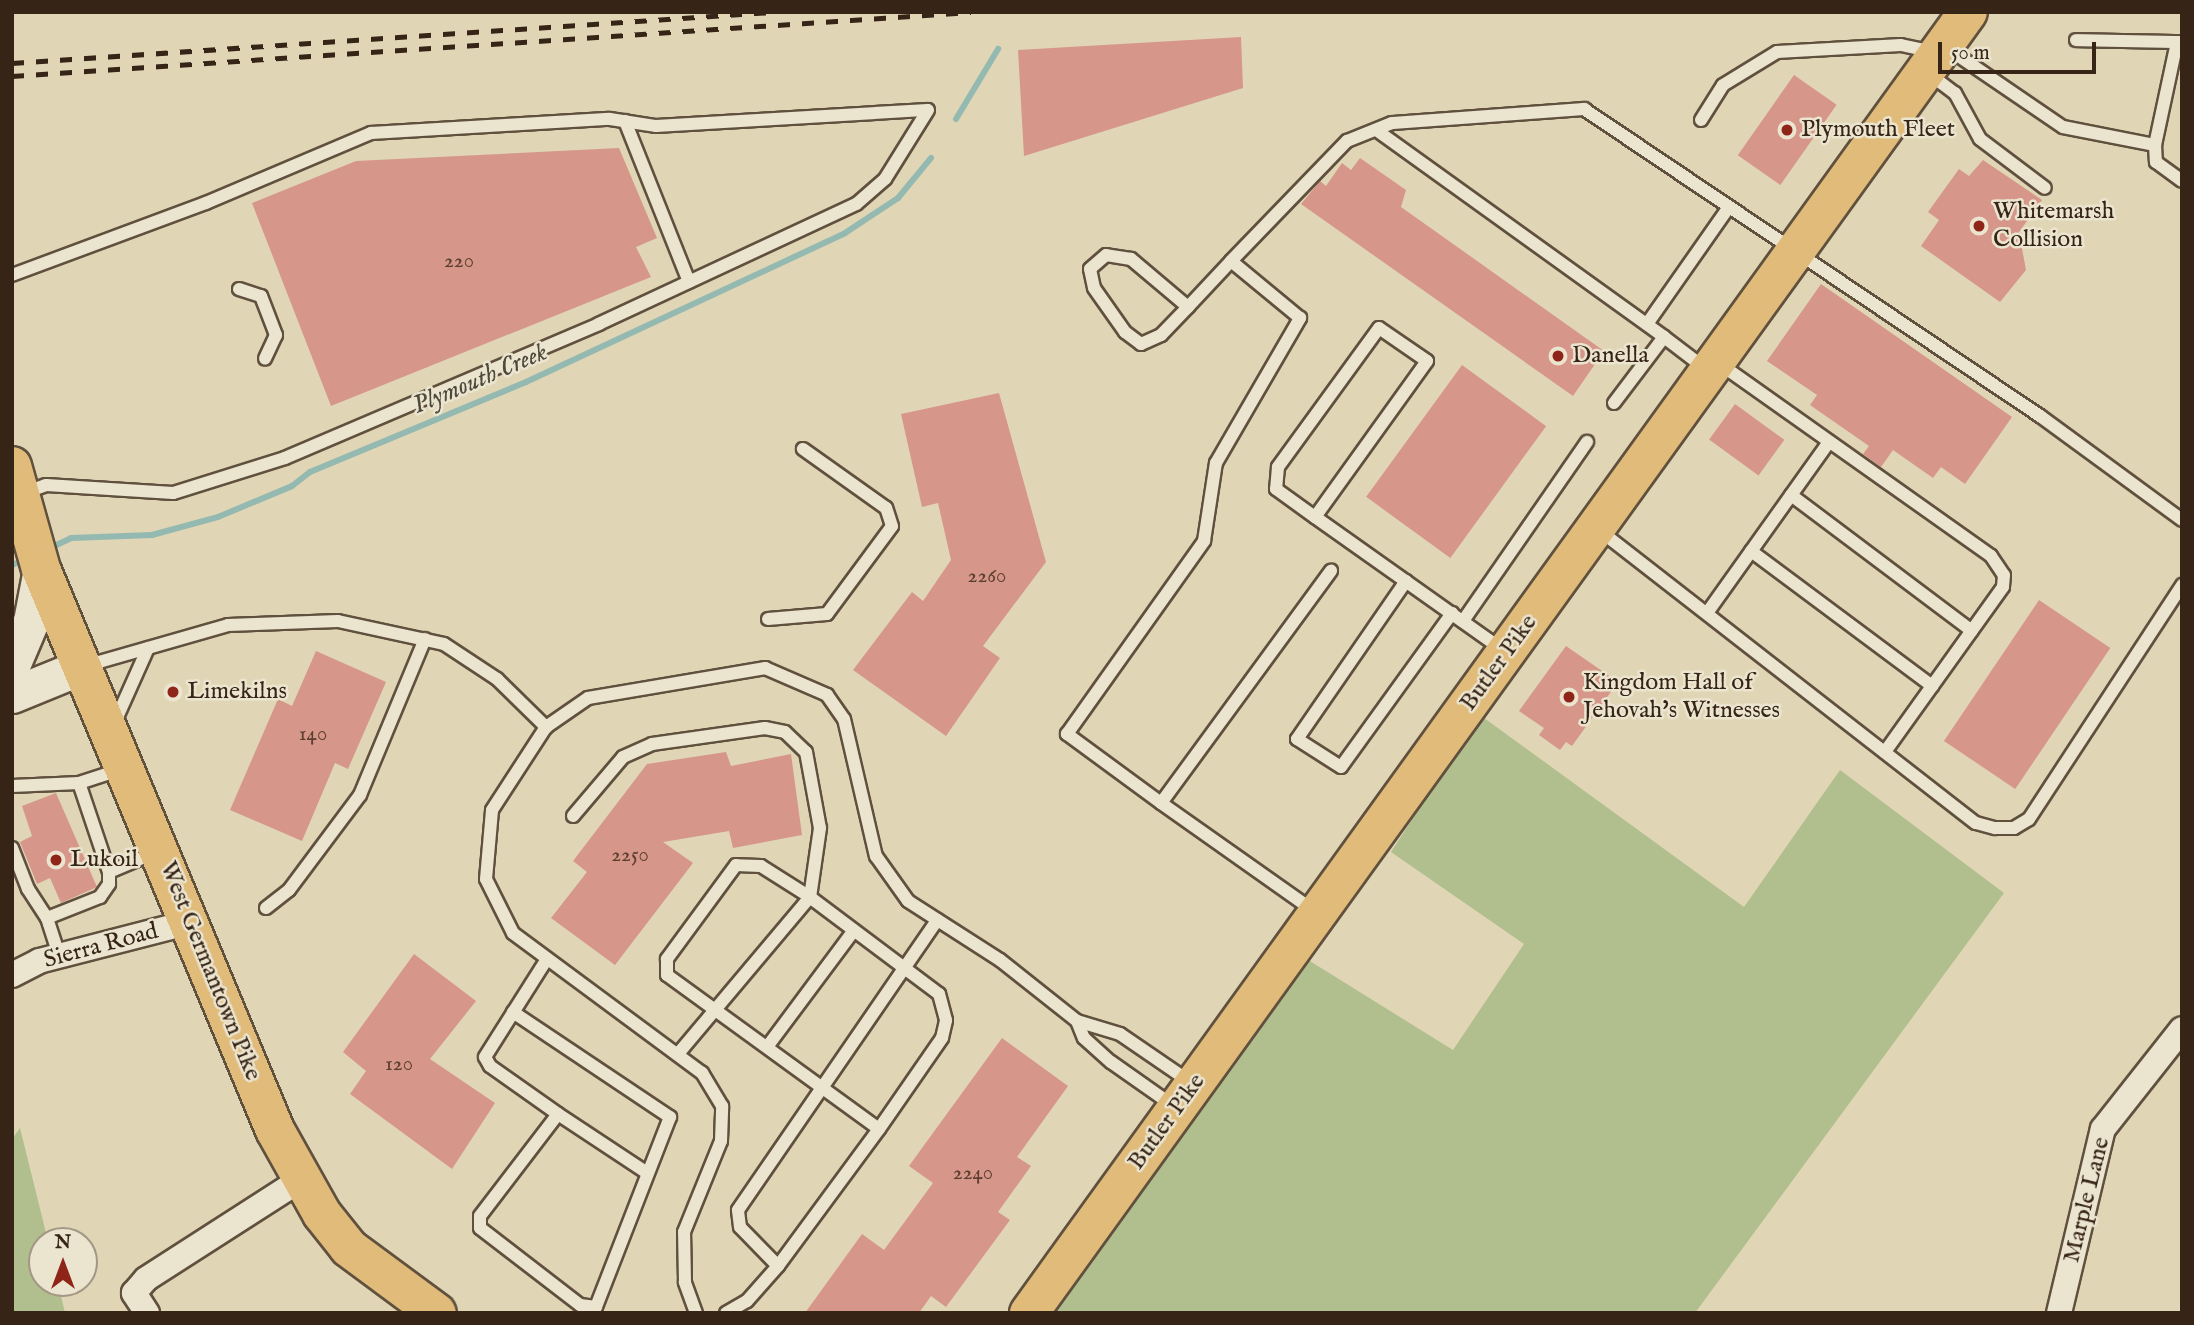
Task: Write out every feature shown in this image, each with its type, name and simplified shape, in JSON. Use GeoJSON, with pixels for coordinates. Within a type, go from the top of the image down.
{"type":"FeatureCollection","features":[{"type":"Feature","properties":{"kind":"main road","name":"Butler Pike"},"geometry":{"type":"LineString","coordinates":[[1029,1313],[1968,12]]}},
{"type":"Feature","properties":{"kind":"main road","name":"West Germantown Pike"},"geometry":{"type":"LineString","coordinates":[[24,519],[123,768],[191,922],[257,1088],[300,1180],[349,1248],[437,1313]]}},
{"type":"Feature","properties":{"kind":"main road"},"geometry":{"type":"LineString","coordinates":[[24,519],[31,621],[13,672],[81,667]]}},
{"type":"Feature","properties":{"kind":"street","name":"Sierra Road"},"geometry":{"type":"LineString","coordinates":[[12,975],[59,956],[191,922]]}},
{"type":"Feature","properties":{"kind":"street","name":"Marple Lane"},"geometry":{"type":"LineString","coordinates":[[2059,1313],[2103,1129],[2182,1029]]}},
{"type":"Feature","properties":{"kind":"street"},"geometry":{"type":"LineString","coordinates":[[147,1313],[134,1293],[146,1279],[300,1180]]}},
{"type":"Feature","properties":{"kind":"lane"},"geometry":{"type":"LineString","coordinates":[[2076,40],[2179,42],[2155,145],[2156,162],[2182,181]]}},
{"type":"Feature","properties":{"kind":"lane"},"geometry":{"type":"LineString","coordinates":[[1701,120],[1723,85],[1777,52],[1901,45],[1985,79],[2063,127],[2155,145]]}},
{"type":"Feature","properties":{"kind":"lane"},"geometry":{"type":"LineString","coordinates":[[1936,57],[1980,139],[2045,188]]}},
{"type":"Feature","properties":{"kind":"lane"},"geometry":{"type":"LineString","coordinates":[[1188,307],[1131,259],[1106,255],[1090,269],[1094,288],[1125,332],[1141,344],[1161,335],[1188,307],[1231,261],[1347,141],[1379,132],[1392,123],[1584,109],[2040,416],[2182,520]]}},
{"type":"Feature","properties":{"kind":"lane"},"geometry":{"type":"LineString","coordinates":[[12,275],[206,203],[371,133],[625,121],[656,126],[928,110],[885,179],[856,204],[689,282],[285,458],[214,483],[173,493],[46,485],[24,519]]}},
{"type":"Feature","properties":{"kind":"lane"},"geometry":{"type":"LineString","coordinates":[[625,121],[689,282]]}},
{"type":"Feature","properties":{"kind":"lane"},"geometry":{"type":"LineString","coordinates":[[1379,132],[1664,337],[1829,442],[1999,565],[2003,587],[1885,751]]}},
{"type":"Feature","properties":{"kind":"lane"},"geometry":{"type":"LineString","coordinates":[[1647,324],[1729,207]]}},
{"type":"Feature","properties":{"kind":"lane"},"geometry":{"type":"LineString","coordinates":[[1231,261],[1300,318],[1216,463],[1204,541],[1067,734],[1317,914]]}},
{"type":"Feature","properties":{"kind":"lane"},"geometry":{"type":"LineString","coordinates":[[239,289],[261,296],[276,335],[265,359]]}},
{"type":"Feature","properties":{"kind":"lane"},"geometry":{"type":"LineString","coordinates":[[1314,517],[1427,361],[1379,328],[1278,467],[1276,489],[1314,517],[1506,652]]}},
{"type":"Feature","properties":{"kind":"lane"},"geometry":{"type":"LineString","coordinates":[[1614,403],[1664,337]]}},
{"type":"Feature","properties":{"kind":"lane"},"geometry":{"type":"LineString","coordinates":[[1463,621],[1587,442]]}},
{"type":"Feature","properties":{"kind":"lane"},"geometry":{"type":"LineString","coordinates":[[1707,613],[1829,442]]}},
{"type":"Feature","properties":{"kind":"lane"},"geometry":{"type":"LineString","coordinates":[[768,619],[827,614],[892,526],[886,508],[803,449]]}},
{"type":"Feature","properties":{"kind":"lane"},"geometry":{"type":"LineString","coordinates":[[1791,495],[1972,631]]}},
{"type":"Feature","properties":{"kind":"lane"},"geometry":{"type":"LineString","coordinates":[[1596,527],[1976,822],[2014,828],[2029,819],[2182,585]]}},
{"type":"Feature","properties":{"kind":"lane"},"geometry":{"type":"LineString","coordinates":[[1751,551],[1932,686]]}},
{"type":"Feature","properties":{"kind":"lane"},"geometry":{"type":"LineString","coordinates":[[1161,803],[1331,571]]}},
{"type":"Feature","properties":{"kind":"lane"},"geometry":{"type":"LineString","coordinates":[[1406,581],[1297,739],[1341,767],[1451,613]]}},
{"type":"Feature","properties":{"kind":"lane"},"geometry":{"type":"LineString","coordinates":[[81,667],[186,634],[271,621],[338,621],[444,645],[497,679],[546,727]]}},
{"type":"Feature","properties":{"kind":"lane"},"geometry":{"type":"LineString","coordinates":[[266,908],[289,890],[360,795],[425,639]]}},
{"type":"Feature","properties":{"kind":"lane"},"geometry":{"type":"LineString","coordinates":[[110,733],[148,648]]}},
{"type":"Feature","properties":{"kind":"lane"},"geometry":{"type":"LineString","coordinates":[[696,1313],[685,1282],[684,1232],[721,1141],[722,1106],[702,1073],[513,933],[502,918],[486,878],[485,840],[492,810],[546,727],[588,698],[765,668],[795,677],[827,695],[844,719],[876,856],[908,901],[1077,1021],[1120,1034],[1185,1096]]}},
{"type":"Feature","properties":{"kind":"lane"},"geometry":{"type":"LineString","coordinates":[[573,816],[608,771],[637,749],[733,730],[785,732],[806,751],[820,828],[810,897],[713,1008],[678,1054]]}},
{"type":"Feature","properties":{"kind":"lane"},"geometry":{"type":"LineString","coordinates":[[12,786],[79,783],[123,768]]}},
{"type":"Feature","properties":{"kind":"lane"},"geometry":{"type":"LineString","coordinates":[[47,918],[100,897],[109,884],[109,872],[79,783]]}},
{"type":"Feature","properties":{"kind":"lane"},"geometry":{"type":"LineString","coordinates":[[12,848],[28,889],[47,918],[59,956]]}},
{"type":"Feature","properties":{"kind":"lane"},"geometry":{"type":"LineString","coordinates":[[109,872],[160,850]]}},
{"type":"Feature","properties":{"kind":"lane"},"geometry":{"type":"LineString","coordinates":[[726,1313],[747,1301],[778,1266],[879,1129],[945,1031],[945,1006],[939,994],[852,933],[810,897],[754,863],[736,864],[665,963],[667,975],[879,1129]]}},
{"type":"Feature","properties":{"kind":"lane"},"geometry":{"type":"LineString","coordinates":[[778,1266],[740,1227],[738,1210],[905,971],[937,920]]}},
{"type":"Feature","properties":{"kind":"lane"},"geometry":{"type":"LineString","coordinates":[[767,1047],[852,933]]}},
{"type":"Feature","properties":{"kind":"lane"},"geometry":{"type":"LineString","coordinates":[[547,959],[485,1057],[490,1066],[647,1173]]}},
{"type":"Feature","properties":{"kind":"lane"},"geometry":{"type":"LineString","coordinates":[[513,1012],[670,1117],[596,1307],[580,1305],[480,1228],[480,1216],[558,1114]]}},
{"type":"Feature","properties":{"kind":"lane"},"geometry":{"type":"LineString","coordinates":[[1077,1021],[1084,1038],[1111,1062],[1185,1096]]}},
{"type":"Feature","properties":{"kind":"green space"},"geometry":{"type":"Polygon","coordinates":[[[1480,715],[1744,907],[1840,770],[2004,893],[1695,1313],[1053,1313],[1305,958],[1453,1050],[1524,944],[1391,852],[1480,715]]]}},
{"type":"Feature","properties":{"kind":"green space"},"geometry":{"type":"Polygon","coordinates":[[[20,1128],[45,1227],[28,1227],[28,1297],[61,1297],[65,1313],[12,1313],[12,1139],[20,1128]]]}},
{"type":"Feature","properties":{"kind":"building"},"geometry":{"type":"Polygon","coordinates":[[[1241,37],[1243,88],[1024,156],[1018,50],[1241,37]]]}},
{"type":"Feature","properties":{"kind":"building","name":"Plymouth Fleet"},"geometry":{"type":"Polygon","coordinates":[[[1794,75],[1837,105],[1780,185],[1738,155],[1794,75]]]}},
{"type":"Feature","properties":{"kind":"building"},"geometry":{"type":"Polygon","coordinates":[[[619,148],[657,238],[636,247],[651,277],[331,406],[252,203],[356,161],[619,148]]]}},
{"type":"Feature","properties":{"kind":"building"},"geometry":{"type":"Polygon","coordinates":[[[1360,158],[1406,190],[1401,207],[1604,351],[1573,396],[1301,204],[1320,181],[1326,186],[1342,163],[1351,170],[1360,158]]]}},
{"type":"Feature","properties":{"kind":"building","name":"Whitemarsh Collision"},"geometry":{"type":"Polygon","coordinates":[[[1983,160],[2042,200],[2019,232],[2026,270],[2000,302],[1921,246],[1939,220],[1928,212],[1959,169],[1969,176],[1983,160]]]}},
{"type":"Feature","properties":{"kind":"building"},"geometry":{"type":"Polygon","coordinates":[[[1821,284],[2012,417],[1965,484],[1941,467],[1933,478],[1893,450],[1881,467],[1863,454],[1869,446],[1810,405],[1817,395],[1767,361],[1821,284]]]}},
{"type":"Feature","properties":{"kind":"building"},"geometry":{"type":"Polygon","coordinates":[[[1462,365],[1546,426],[1450,558],[1366,497],[1462,365]]]}},
{"type":"Feature","properties":{"kind":"building"},"geometry":{"type":"Polygon","coordinates":[[[999,393],[1046,562],[983,646],[1000,658],[946,736],[853,670],[912,592],[923,601],[951,560],[938,503],[922,507],[901,414],[999,393]]]}},
{"type":"Feature","properties":{"kind":"building"},"geometry":{"type":"Polygon","coordinates":[[[1735,404],[1784,440],[1758,475],[1709,440],[1735,404]]]}},
{"type":"Feature","properties":{"kind":"building"},"geometry":{"type":"Polygon","coordinates":[[[2039,600],[2110,648],[2015,789],[1944,741],[2039,600]]]}},
{"type":"Feature","properties":{"kind":"building","name":"Kingdom Hall of Jehovah's Witnesses"},"geometry":{"type":"Polygon","coordinates":[[[1566,646],[1618,682],[1572,746],[1566,742],[1560,750],[1539,735],[1544,728],[1519,711],[1566,646]]]}},
{"type":"Feature","properties":{"kind":"building"},"geometry":{"type":"Polygon","coordinates":[[[316,651],[386,682],[348,769],[335,763],[302,841],[230,810],[278,699],[292,706],[316,651]]]}},
{"type":"Feature","properties":{"kind":"building"},"geometry":{"type":"Polygon","coordinates":[[[726,752],[731,766],[791,754],[802,835],[733,848],[729,831],[663,842],[693,863],[615,965],[551,918],[587,872],[573,861],[647,764],[726,752]]]}},
{"type":"Feature","properties":{"kind":"building","name":"Lukoil"},"geometry":{"type":"Polygon","coordinates":[[[56,793],[97,887],[61,903],[50,878],[37,884],[20,842],[32,836],[22,806],[56,793]]]}},
{"type":"Feature","properties":{"kind":"building"},"geometry":{"type":"Polygon","coordinates":[[[414,954],[476,1001],[430,1059],[495,1103],[452,1169],[350,1094],[366,1071],[343,1052],[414,954]]]}},
{"type":"Feature","properties":{"kind":"building"},"geometry":{"type":"Polygon","coordinates":[[[1002,1038],[1068,1086],[1017,1157],[1031,1166],[998,1212],[1010,1220],[946,1307],[931,1296],[919,1313],[805,1313],[862,1234],[884,1250],[933,1183],[909,1166],[1002,1038]]]}},
{"type":"Feature","properties":{"kind":"waterway","name":"Plymouth Creek"},"geometry":{"type":"LineString","coordinates":[[956,119],[998,49]]}},
{"type":"Feature","properties":{"kind":"waterway","name":"Plymouth Creek"},"geometry":{"type":"LineString","coordinates":[[50,548],[71,538],[152,535],[218,517],[292,486],[310,472],[526,382],[845,233],[898,198],[931,158]]}},
{"type":"Feature","properties":{"kind":"waterway","name":"Plymouth Creek"},"geometry":{"type":"LineString","coordinates":[[12,565],[24,560]]}},
{"type":"Feature","properties":{"kind":"railway"},"geometry":{"type":"LineString","coordinates":[[12,63],[772,12]]}},
{"type":"Feature","properties":{"kind":"railway"},"geometry":{"type":"LineString","coordinates":[[12,76],[971,12]]}},
{"type":"Feature","properties":{"kind":"place","name":"Plymouth Fleet"},"geometry":{"type":"Point","coordinates":[1787,130]}},
{"type":"Feature","properties":{"kind":"place","name":"Whitemarsh Collision"},"geometry":{"type":"Point","coordinates":[1979,226]}},
{"type":"Feature","properties":{"kind":"place","name":"Danella"},"geometry":{"type":"Point","coordinates":[1558,356]}},
{"type":"Feature","properties":{"kind":"place","name":"Limekilns"},"geometry":{"type":"Point","coordinates":[173,692]}},
{"type":"Feature","properties":{"kind":"place","name":"Kingdom Hall of Jehovah's Witnesses"},"geometry":{"type":"Point","coordinates":[1569,697]}},
{"type":"Feature","properties":{"kind":"place","name":"Lukoil"},"geometry":{"type":"Point","coordinates":[56,860]}}]}
